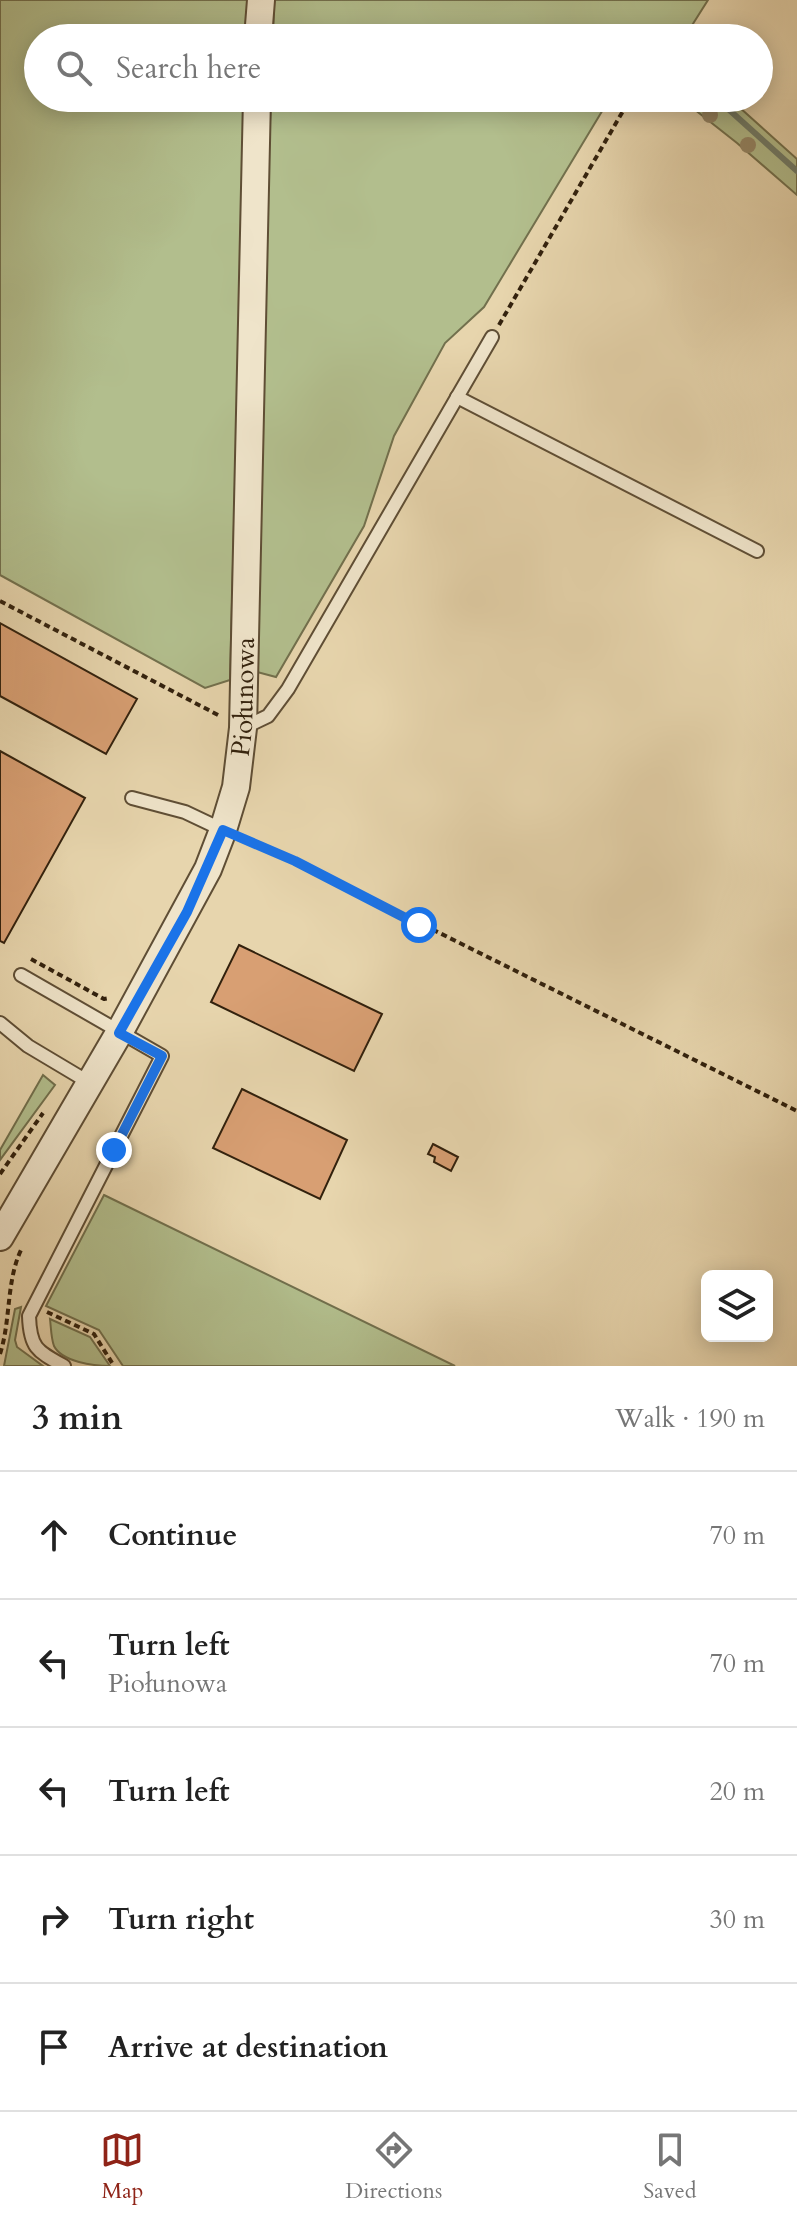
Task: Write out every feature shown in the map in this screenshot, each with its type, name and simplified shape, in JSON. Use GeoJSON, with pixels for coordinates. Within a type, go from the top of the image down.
{"type":"FeatureCollection","features":[{"type":"Feature","properties":{"kind":"street"},"geometry":{"type":"LineString","coordinates":[[259,24],[261,0]]}},
{"type":"Feature","properties":{"kind":"street","name":"Piołunowa"},"geometry":{"type":"LineString","coordinates":[[12,1240],[90,1083],[187,912],[223,830],[236,787],[243,728],[257,112]]}},
{"type":"Feature","properties":{"kind":"lane"},"geometry":{"type":"LineString","coordinates":[[243,728],[268,716],[288,689],[492,337]]}},
{"type":"Feature","properties":{"kind":"lane"},"geometry":{"type":"LineString","coordinates":[[457,397],[757,551]]}},
{"type":"Feature","properties":{"kind":"lane"},"geometry":{"type":"LineString","coordinates":[[132,798],[185,812],[223,830]]}},
{"type":"Feature","properties":{"kind":"lane"},"geometry":{"type":"LineString","coordinates":[[21,975],[162,1056],[29,1316],[30,1337],[41,1353],[64,1366]]}},
{"type":"Feature","properties":{"kind":"lane"},"geometry":{"type":"LineString","coordinates":[[0,1023],[28,1046],[90,1083]]}},
{"type":"Feature","properties":{"kind":"path"},"geometry":{"type":"LineString","coordinates":[[492,337],[622,112]]}},
{"type":"Feature","properties":{"kind":"path"},"geometry":{"type":"LineString","coordinates":[[0,601],[243,728]]}},
{"type":"Feature","properties":{"kind":"path"},"geometry":{"type":"LineString","coordinates":[[223,830],[295,861],[797,1111]]}},
{"type":"Feature","properties":{"kind":"path"},"geometry":{"type":"LineString","coordinates":[[31,959],[104,999],[114,998]]}},
{"type":"Feature","properties":{"kind":"path"},"geometry":{"type":"LineString","coordinates":[[0,1174],[43,1112]]}},
{"type":"Feature","properties":{"kind":"path"},"geometry":{"type":"LineString","coordinates":[[0,1354],[11,1298],[14,1265],[12,1240]]}},
{"type":"Feature","properties":{"kind":"path"},"geometry":{"type":"LineString","coordinates":[[11,1298],[94,1334],[114,1366]]}},
{"type":"Feature","properties":{"kind":"green space"},"geometry":{"type":"Polygon","coordinates":[[[0,0],[248,0],[247,24],[24,24],[24,112],[245,112],[230,680],[205,688],[0,575],[0,0]]]}},
{"type":"Feature","properties":{"kind":"green space"},"geometry":{"type":"Polygon","coordinates":[[[274,0],[708,0],[693,24],[273,24],[274,0]]]}},
{"type":"Feature","properties":{"kind":"green space"},"geometry":{"type":"Polygon","coordinates":[[[270,112],[602,112],[484,307],[445,343],[394,436],[364,526],[276,677],[257,672],[262,308],[270,112]]]}},
{"type":"Feature","properties":{"kind":"green space"},"geometry":{"type":"Polygon","coordinates":[[[698,112],[745,112],[797,159],[797,195],[698,112]]]}},
{"type":"Feature","properties":{"kind":"green space"},"geometry":{"type":"Polygon","coordinates":[[[43,1075],[55,1085],[0,1160],[0,1150],[43,1075]]]}},
{"type":"Feature","properties":{"kind":"green space"},"geometry":{"type":"Polygon","coordinates":[[[104,1195],[455,1366],[123,1366],[99,1330],[46,1306],[104,1195]]]}},
{"type":"Feature","properties":{"kind":"green space"},"geometry":{"type":"Polygon","coordinates":[[[21,1307],[15,1340],[17,1347],[43,1366],[4,1366],[15,1309],[21,1307]]]}},
{"type":"Feature","properties":{"kind":"green space"},"geometry":{"type":"Polygon","coordinates":[[[50,1319],[90,1337],[110,1366],[79,1362],[64,1356],[54,1346],[50,1319]]]}},
{"type":"Feature","properties":{"kind":"building"},"geometry":{"type":"Polygon","coordinates":[[[0,623],[137,699],[106,754],[0,696],[0,623]]]}},
{"type":"Feature","properties":{"kind":"building"},"geometry":{"type":"Polygon","coordinates":[[[0,751],[85,798],[4,943],[0,941],[0,751]]]}},
{"type":"Feature","properties":{"kind":"building"},"geometry":{"type":"Polygon","coordinates":[[[239,945],[382,1014],[354,1071],[211,1002],[239,945]]]}},
{"type":"Feature","properties":{"kind":"building"},"geometry":{"type":"Polygon","coordinates":[[[242,1089],[347,1140],[320,1199],[213,1148],[242,1089]]]}},
{"type":"Feature","properties":{"kind":"building"},"geometry":{"type":"Polygon","coordinates":[[[433,1144],[458,1157],[451,1171],[434,1162],[435,1157],[428,1154],[433,1144]]]}},
{"type":"Feature","properties":{"kind":"waterway"},"geometry":{"type":"LineString","coordinates":[[732,112],[797,171]]}},
{"type":"Feature","properties":{"kind":"route"},"geometry":{"type":"LineString","coordinates":[[114,1150],[162,1056],[119,1033],[187,912],[223,830],[295,861],[419,925]]}}]}
